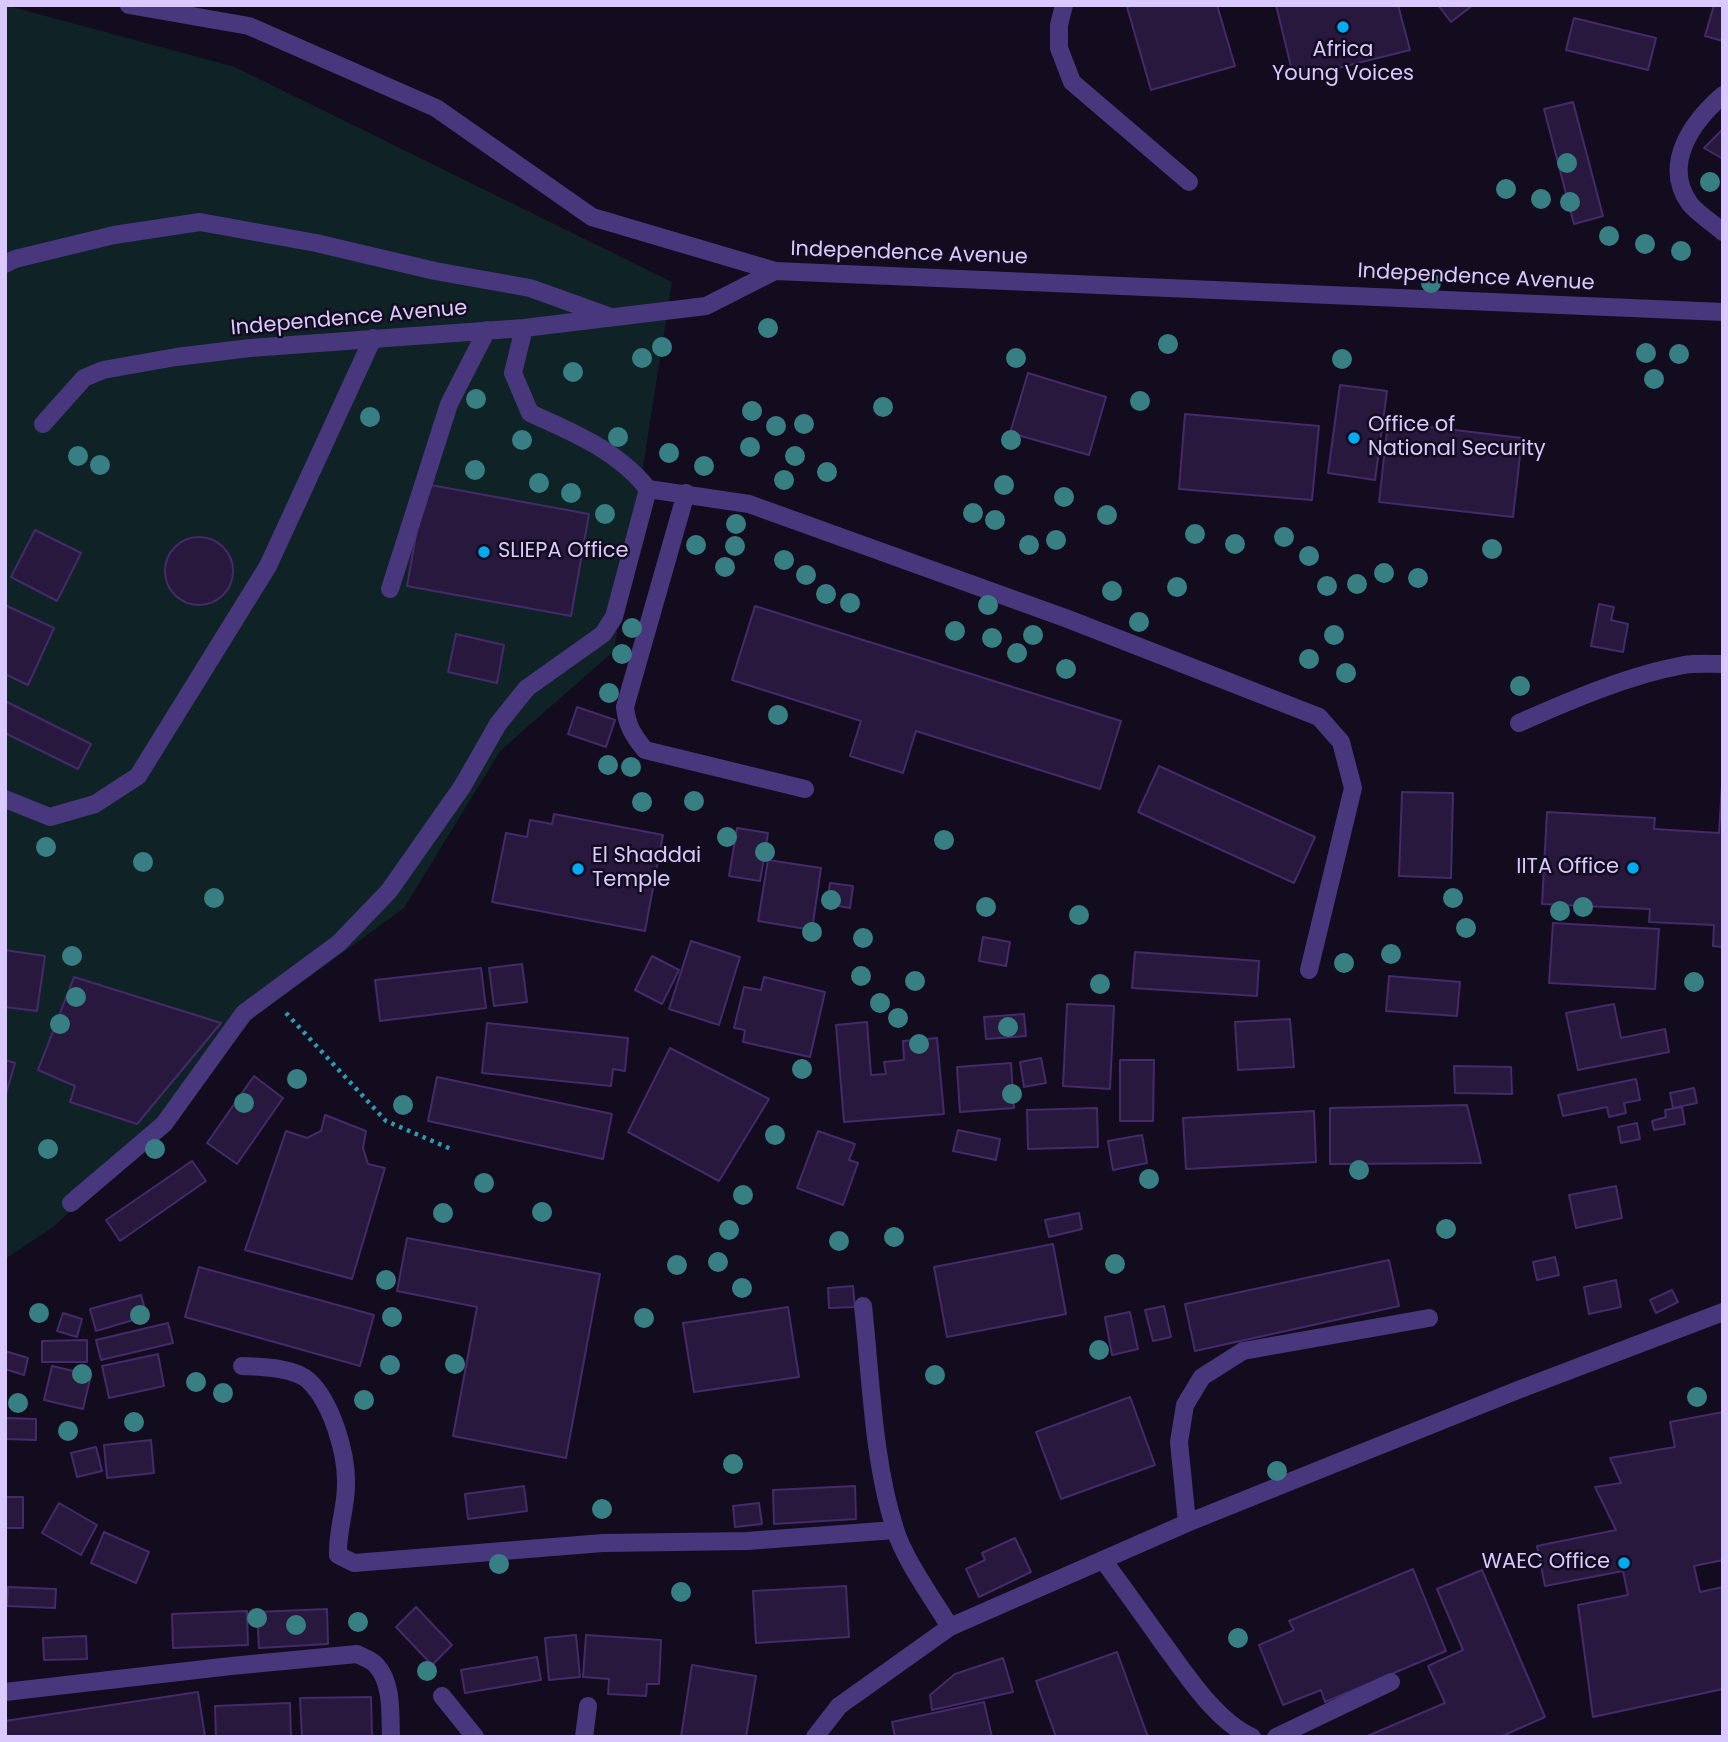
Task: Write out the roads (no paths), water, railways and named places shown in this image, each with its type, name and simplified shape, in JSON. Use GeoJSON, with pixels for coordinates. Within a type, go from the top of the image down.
{"type":"FeatureCollection","features":[{"type":"Feature","properties":{"kind":"street"},"geometry":{"type":"LineString","coordinates":[[129,5],[249,26],[436,108],[592,217],[775,271]]}},
{"type":"Feature","properties":{"kind":"street"},"geometry":{"type":"LineString","coordinates":[[1064,5],[1059,25],[1059,48],[1072,82],[1189,182]]}},
{"type":"Feature","properties":{"kind":"street"},"geometry":{"type":"LineString","coordinates":[[1723,95],[1705,111],[1680,148],[1679,179],[1690,203],[1723,232]]}},
{"type":"Feature","properties":{"kind":"street"},"geometry":{"type":"LineString","coordinates":[[5,264],[15,259],[114,235],[200,222],[316,243],[435,271],[530,288],[612,317]]}},
{"type":"Feature","properties":{"kind":"street","name":"Independence Avenue"},"geometry":{"type":"LineString","coordinates":[[43,424],[83,378],[103,370],[176,357],[373,338],[524,328],[706,306],[775,271],[1723,312]]}},
{"type":"Feature","properties":{"kind":"street"},"geometry":{"type":"LineString","coordinates":[[524,328],[513,373],[530,413],[576,433],[616,458],[648,489],[749,504],[1069,619],[1319,718],[1341,742],[1353,788],[1309,970]]}},
{"type":"Feature","properties":{"kind":"street"},"geometry":{"type":"LineString","coordinates":[[390,589],[449,404],[487,330]]}},
{"type":"Feature","properties":{"kind":"street"},"geometry":{"type":"LineString","coordinates":[[5,799],[50,817],[95,804],[138,776],[268,566],[373,338]]}},
{"type":"Feature","properties":{"kind":"street"},"geometry":{"type":"LineString","coordinates":[[71,1203],[164,1124],[244,1013],[339,943],[390,891],[462,787],[498,724],[527,688],[603,634],[614,617],[648,489]]}},
{"type":"Feature","properties":{"kind":"street"},"geometry":{"type":"LineString","coordinates":[[686,493],[625,706],[626,722],[645,750],[805,789]]}},
{"type":"Feature","properties":{"kind":"street"},"geometry":{"type":"LineString","coordinates":[[1519,723],[1623,682],[1686,665],[1723,664]]}},
{"type":"Feature","properties":{"kind":"street"},"geometry":{"type":"LineString","coordinates":[[863,1306],[879,1456],[895,1530],[920,1580],[950,1626]]}},
{"type":"Feature","properties":{"kind":"street"},"geometry":{"type":"LineString","coordinates":[[816,1737],[839,1706],[950,1626],[1187,1523],[1518,1390],[1723,1312]]}},
{"type":"Feature","properties":{"kind":"street"},"geometry":{"type":"LineString","coordinates":[[1187,1523],[1179,1441],[1185,1405],[1202,1377],[1243,1351],[1429,1318]]}},
{"type":"Feature","properties":{"kind":"street"},"geometry":{"type":"LineString","coordinates":[[242,1366],[278,1368],[308,1379],[330,1412],[341,1443],[346,1485],[337,1540],[338,1555],[354,1563],[603,1544],[747,1541],[895,1530]]}},
{"type":"Feature","properties":{"kind":"street"},"geometry":{"type":"LineString","coordinates":[[1103,1560],[1186,1674],[1217,1711],[1239,1731],[1252,1737]]}},
{"type":"Feature","properties":{"kind":"street"},"geometry":{"type":"LineString","coordinates":[[5,1692],[356,1654],[375,1663],[384,1675],[390,1705],[391,1737]]}},
{"type":"Feature","properties":{"kind":"street"},"geometry":{"type":"LineString","coordinates":[[1276,1737],[1391,1682]]}},
{"type":"Feature","properties":{"kind":"street"},"geometry":{"type":"LineString","coordinates":[[442,1696],[475,1737]]}},
{"type":"Feature","properties":{"kind":"street"},"geometry":{"type":"LineString","coordinates":[[584,1737],[587,1706]]}},
{"type":"Feature","properties":{"kind":"place","name":"Africa Young Voices"},"geometry":{"type":"Point","coordinates":[1343,27]}},
{"type":"Feature","properties":{"kind":"place","name":"Office of National Security"},"geometry":{"type":"Point","coordinates":[1354,438]}},
{"type":"Feature","properties":{"kind":"place","name":"SLIEPA Office"},"geometry":{"type":"Point","coordinates":[484,552]}},
{"type":"Feature","properties":{"kind":"place","name":"IITA Office"},"geometry":{"type":"Point","coordinates":[1633,868]}},
{"type":"Feature","properties":{"kind":"place","name":"El Shaddai Temple"},"geometry":{"type":"Point","coordinates":[578,869]}},
{"type":"Feature","properties":{"kind":"place","name":"WAEC Office"},"geometry":{"type":"Point","coordinates":[1624,1563]}}]}
